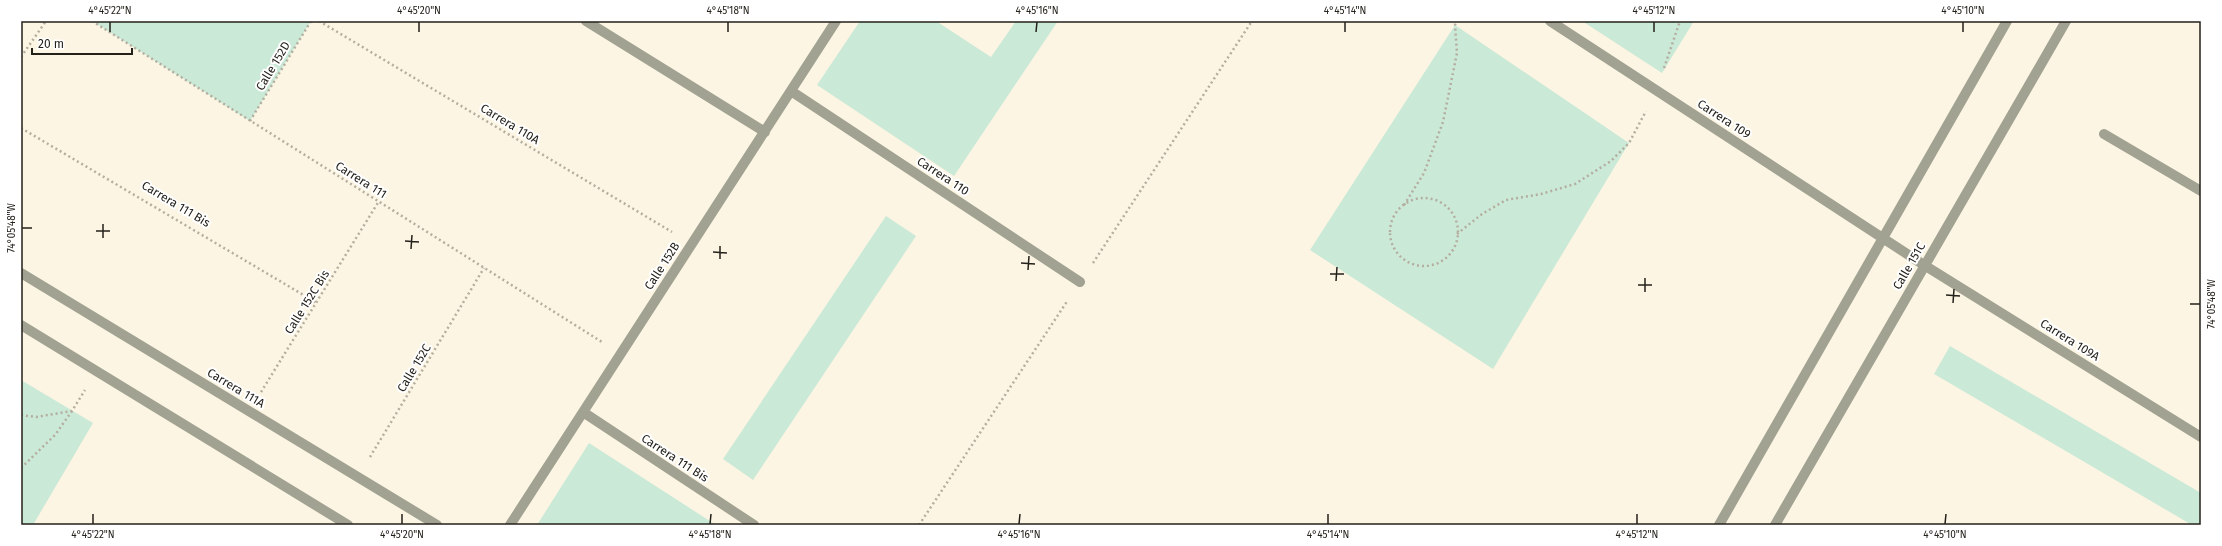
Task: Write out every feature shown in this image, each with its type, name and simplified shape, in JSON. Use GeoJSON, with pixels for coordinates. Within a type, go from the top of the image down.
{"type":"FeatureCollection","features":[{"type":"Feature","properties":{"kind":"street"},"geometry":{"type":"LineString","coordinates":[[586,21],[765,132]]}},
{"type":"Feature","properties":{"kind":"street","name":"Calle 152B"},"geometry":{"type":"LineString","coordinates":[[510,525],[836,21]]}},
{"type":"Feature","properties":{"kind":"street","name":"Carrera 109"},"geometry":{"type":"LineString","coordinates":[[1550,21],[1924,265]]}},
{"type":"Feature","properties":{"kind":"street"},"geometry":{"type":"LineString","coordinates":[[1719,525],[2007,21]]}},
{"type":"Feature","properties":{"kind":"street","name":"Calle 151C"},"geometry":{"type":"LineString","coordinates":[[1776,525],[1924,265],[2066,21]]}},
{"type":"Feature","properties":{"kind":"street","name":"Carrera 110"},"geometry":{"type":"LineString","coordinates":[[791,91],[1080,282]]}},
{"type":"Feature","properties":{"kind":"street"},"geometry":{"type":"LineString","coordinates":[[2104,134],[2201,191]]}},
{"type":"Feature","properties":{"kind":"street","name":"Carrera 109A"},"geometry":{"type":"LineString","coordinates":[[1924,265],[2201,437]]}},
{"type":"Feature","properties":{"kind":"street","name":"Carrera 111A"},"geometry":{"type":"LineString","coordinates":[[21,273],[438,525]]}},
{"type":"Feature","properties":{"kind":"street"},"geometry":{"type":"LineString","coordinates":[[21,325],[348,525]]}},
{"type":"Feature","properties":{"kind":"street","name":"Carrera 111 Bis"},"geometry":{"type":"LineString","coordinates":[[583,412],[754,525]]}},
{"type":"Feature","properties":{"kind":"path"},"geometry":{"type":"LineString","coordinates":[[21,57],[46,21]]}},
{"type":"Feature","properties":{"kind":"path","name":"Carrera 111"},"geometry":{"type":"LineString","coordinates":[[92,21],[621,354]]}},
{"type":"Feature","properties":{"kind":"path","name":"Calle 152D"},"geometry":{"type":"LineString","coordinates":[[250,121],[311,21]]}},
{"type":"Feature","properties":{"kind":"path","name":"Carrera 110A"},"geometry":{"type":"LineString","coordinates":[[318,21],[692,243]]}},
{"type":"Feature","properties":{"kind":"path"},"geometry":{"type":"LineString","coordinates":[[1404,205],[1424,199],[1435,200],[1452,214],[1458,234],[1455,246],[1449,255],[1440,262],[1429,266],[1418,266],[1407,262],[1398,255],[1392,245],[1390,234],[1391,223],[1396,213],[1404,205],[1424,173],[1443,122],[1457,53],[1455,25],[1457,21]]}},
{"type":"Feature","properties":{"kind":"path"},"geometry":{"type":"LineString","coordinates":[[1458,234],[1482,214],[1506,200],[1541,194],[1575,184],[1611,161],[1628,143],[1657,91],[1680,21]]}},
{"type":"Feature","properties":{"kind":"path","name":"Carrera 111 Bis"},"geometry":{"type":"LineString","coordinates":[[21,128],[317,303]]}},
{"type":"Feature","properties":{"kind":"path","name":"Calle 152C Bis"},"geometry":{"type":"LineString","coordinates":[[249,411],[379,201]]}},
{"type":"Feature","properties":{"kind":"path","name":"Calle 152C"},"geometry":{"type":"LineString","coordinates":[[359,476],[484,268]]}},
{"type":"Feature","properties":{"kind":"path"},"geometry":{"type":"LineString","coordinates":[[21,468],[55,435],[72,411],[96,370]]}},
{"type":"Feature","properties":{"kind":"path"},"geometry":{"type":"LineString","coordinates":[[21,415],[36,417],[72,411]]}},
{"type":"Feature","properties":{"kind":"green space"},"geometry":{"type":"Polygon","coordinates":[[[92,21],[311,21],[250,121],[92,21]]]}},
{"type":"Feature","properties":{"kind":"green space"},"geometry":{"type":"Polygon","coordinates":[[[860,21],[936,21],[991,57],[1016,21],[1058,21],[954,176],[817,85],[860,21]]]}},
{"type":"Feature","properties":{"kind":"green space"},"geometry":{"type":"Polygon","coordinates":[[[1582,21],[1694,21],[1662,73],[1582,21]]]}},
{"type":"Feature","properties":{"kind":"green space"},"geometry":{"type":"Polygon","coordinates":[[[1455,25],[1629,143],[1493,369],[1310,250],[1455,25]]]}},
{"type":"Feature","properties":{"kind":"green space"},"geometry":{"type":"Polygon","coordinates":[[[886,216],[916,236],[753,480],[723,459],[886,216]]]}},
{"type":"Feature","properties":{"kind":"green space"},"geometry":{"type":"Polygon","coordinates":[[[1950,346],[2201,493],[2201,525],[2192,525],[1934,374],[1950,346]]]}},
{"type":"Feature","properties":{"kind":"green space"},"geometry":{"type":"Polygon","coordinates":[[[21,380],[93,423],[33,525],[21,525],[21,380]]]}},
{"type":"Feature","properties":{"kind":"green space"},"geometry":{"type":"Polygon","coordinates":[[[589,443],[716,525],[537,525],[589,443]]]}}]}
